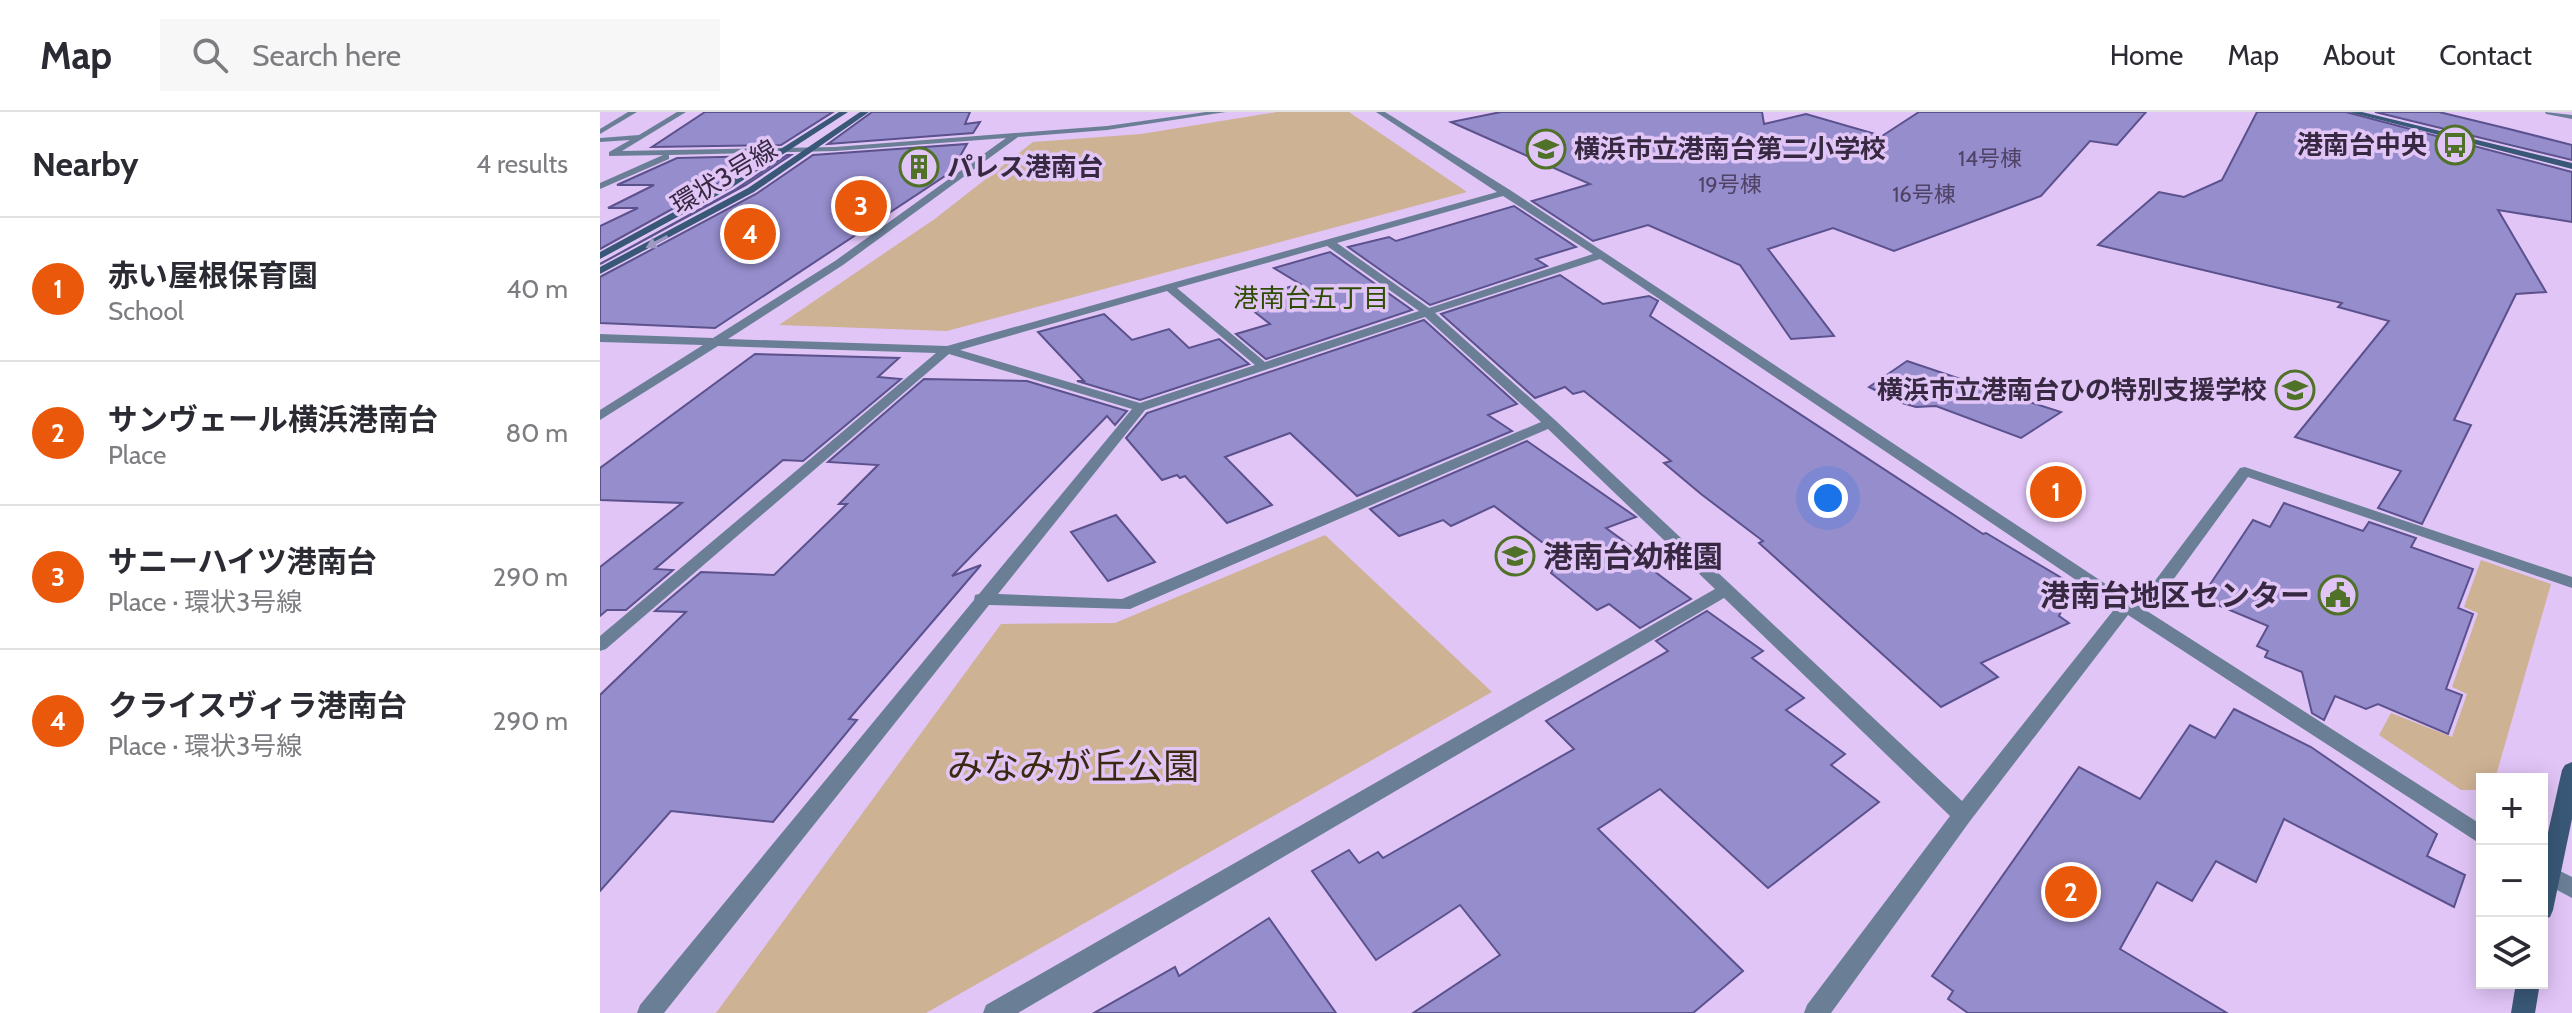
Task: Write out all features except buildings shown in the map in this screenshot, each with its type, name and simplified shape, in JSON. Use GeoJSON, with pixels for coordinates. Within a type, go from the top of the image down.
{"type":"FeatureCollection","features":[{"type":"Feature","properties":{"kind":"street"},"geometry":{"type":"LineString","coordinates":[[600,132],[633,112]]}},
{"type":"Feature","properties":{"kind":"street"},"geometry":{"type":"LineString","coordinates":[[600,159],[682,112]]}},
{"type":"Feature","properties":{"kind":"street","name":"環状3号線"},"geometry":{"type":"LineString","coordinates":[[600,256],[786,151],[844,112]]}},
{"type":"Feature","properties":{"kind":"street","name":"環状3号線"},"geometry":{"type":"LineString","coordinates":[[600,271],[751,190],[865,112]]}},
{"type":"Feature","properties":{"kind":"street"},"geometry":{"type":"LineString","coordinates":[[612,154],[786,151],[1164,122],[1222,112]]}},
{"type":"Feature","properties":{"kind":"street"},"geometry":{"type":"LineString","coordinates":[[1380,112],[1507,192],[2126,606],[2476,832]]}},
{"type":"Feature","properties":{"kind":"street"},"geometry":{"type":"LineString","coordinates":[[2353,112],[2572,166]]}},
{"type":"Feature","properties":{"kind":"street"},"geometry":{"type":"LineString","coordinates":[[2549,112],[2572,117]]}},
{"type":"Feature","properties":{"kind":"street"},"geometry":{"type":"LineString","coordinates":[[600,416],[839,263],[1019,133]]}},
{"type":"Feature","properties":{"kind":"street"},"geometry":{"type":"LineString","coordinates":[[600,140],[641,137]]}},
{"type":"Feature","properties":{"kind":"street"},"geometry":{"type":"LineString","coordinates":[[600,186],[671,154]]}},
{"type":"Feature","properties":{"kind":"street"},"geometry":{"type":"LineString","coordinates":[[600,645],[947,350],[1507,192]]}},
{"type":"Feature","properties":{"kind":"street"},"geometry":{"type":"LineString","coordinates":[[1330,243],[1427,312],[1550,423],[1723,591],[1963,815]]}},
{"type":"Feature","properties":{"kind":"street"},"geometry":{"type":"LineString","coordinates":[[649,1013],[981,599],[1140,407],[1601,255]]}},
{"type":"Feature","properties":{"kind":"street"},"geometry":{"type":"LineString","coordinates":[[1169,287],[1263,366]]}},
{"type":"Feature","properties":{"kind":"street"},"geometry":{"type":"LineString","coordinates":[[600,338],[947,350],[1140,407]]}},
{"type":"Feature","properties":{"kind":"street"},"geometry":{"type":"LineString","coordinates":[[981,599],[1124,605],[1550,423]]}},
{"type":"Feature","properties":{"kind":"street"},"geometry":{"type":"LineString","coordinates":[[2151,598],[2245,471],[2572,583]]}},
{"type":"Feature","properties":{"kind":"street"},"geometry":{"type":"LineString","coordinates":[[995,1013],[1723,591]]}},
{"type":"Feature","properties":{"kind":"street"},"geometry":{"type":"LineString","coordinates":[[1816,1013],[1963,815],[2126,606]]}},
{"type":"Feature","properties":{"kind":"street"},"geometry":{"type":"LineString","coordinates":[[2548,862],[2572,770]]}},
{"type":"Feature","properties":{"kind":"street"},"geometry":{"type":"LineString","coordinates":[[2548,875],[2572,888]]}},
{"type":"Feature","properties":{"kind":"street"},"geometry":{"type":"LineString","coordinates":[[2523,1013],[2527,989]]}},
{"type":"Feature","properties":{"kind":"green space"},"geometry":{"type":"Polygon","coordinates":[[[1277,112],[1349,112],[1467,192],[947,331],[779,325],[936,218],[1033,142],[1141,134],[1277,112]]]}},
{"type":"Feature","properties":{"kind":"green space","name":"みなみが丘公園"},"geometry":{"type":"Polygon","coordinates":[[[1325,535],[1492,692],[926,1013],[716,1013],[1001,624],[1115,623],[1325,535]]]}},
{"type":"Feature","properties":{"kind":"green space"},"geometry":{"type":"Polygon","coordinates":[[[2481,560],[2551,584],[2497,773],[2476,773],[2476,790],[2461,790],[2379,735],[2391,713],[2452,737],[2467,694],[2452,687],[2478,613],[2464,607],[2481,560]]]}},
{"type":"Feature","properties":{"kind":"place","name":"港南台中央"},"geometry":{"type":"Point","coordinates":[2455,145]}},
{"type":"Feature","properties":{"kind":"place","name":"横浜市立港南台第二小学校"},"geometry":{"type":"Point","coordinates":[1546,149]}},
{"type":"Feature","properties":{"kind":"place","name":"パレス港南台"},"geometry":{"type":"Point","coordinates":[919,167]}},
{"type":"Feature","properties":{"kind":"place","name":"サニーハイツ港南台"},"geometry":{"type":"Point","coordinates":[861,206]}},
{"type":"Feature","properties":{"kind":"place","name":"クライスヴィラ港南台"},"geometry":{"type":"Point","coordinates":[750,234]}},
{"type":"Feature","properties":{"kind":"place","name":"横浜市立港南台ひの特別支援学校"},"geometry":{"type":"Point","coordinates":[2295,390]}},
{"type":"Feature","properties":{"kind":"place","name":"赤い屋根保育園"},"geometry":{"type":"Point","coordinates":[2056,492]}},
{"type":"Feature","properties":{"kind":"place","name":"港南台幼稚園"},"geometry":{"type":"Point","coordinates":[1515,556]}},
{"type":"Feature","properties":{"kind":"place","name":"港南台地区センター"},"geometry":{"type":"Point","coordinates":[2338,595]}},
{"type":"Feature","properties":{"kind":"place","name":"サンヴェール横浜港南台"},"geometry":{"type":"Point","coordinates":[2071,892]}},
{"type":"Feature","properties":{"kind":"district","name":"港南台五丁目"},"geometry":{"type":"Point","coordinates":[1311,298]}}]}
